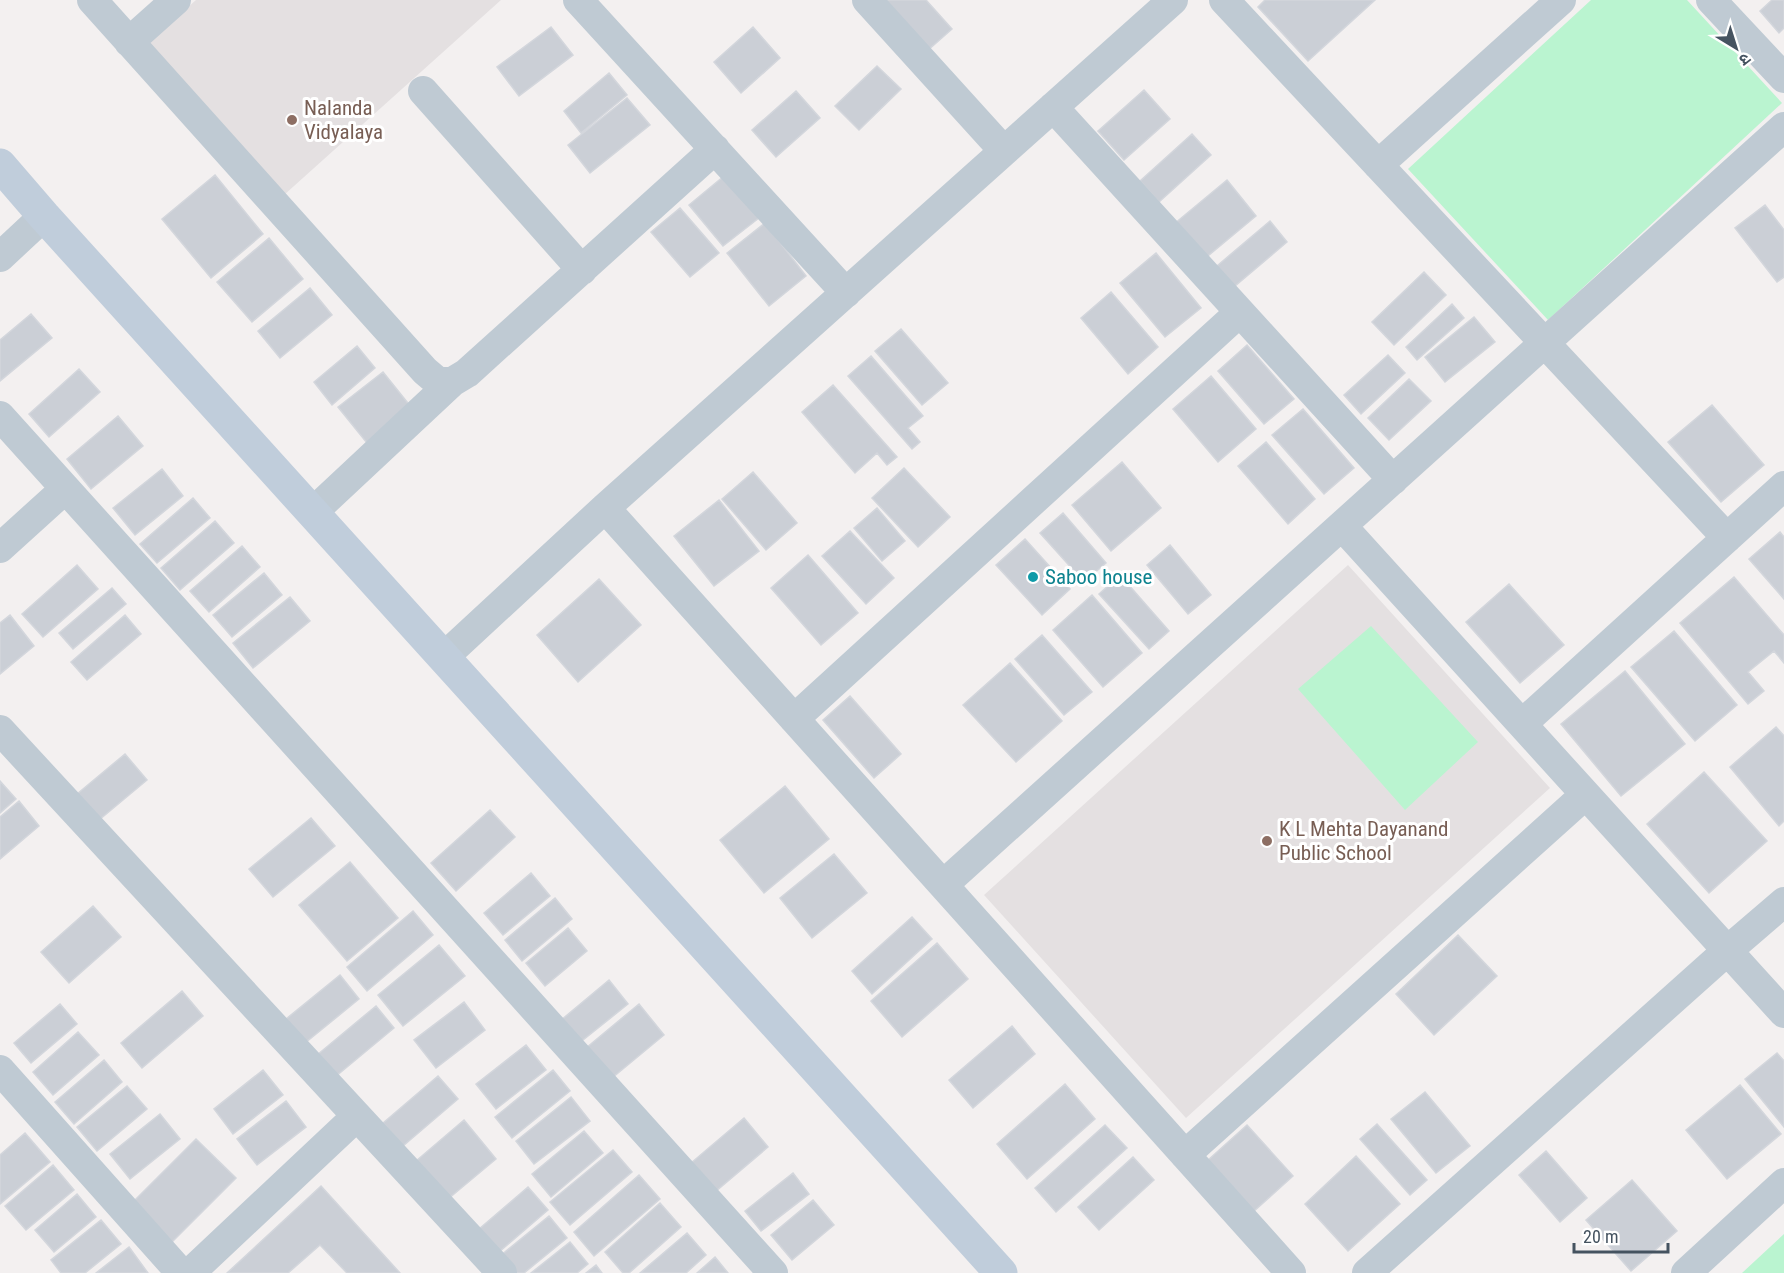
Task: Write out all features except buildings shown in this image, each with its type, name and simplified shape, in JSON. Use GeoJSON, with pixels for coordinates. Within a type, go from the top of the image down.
{"type":"FeatureCollection","features":[{"type":"Feature","properties":{"kind":"street"},"geometry":{"type":"LineString","coordinates":[[92,0],[426,371],[438,382],[452,382]]}},
{"type":"Feature","properties":{"kind":"street"},"geometry":{"type":"LineString","coordinates":[[129,42],[176,0]]}},
{"type":"Feature","properties":{"kind":"street"},"geometry":{"type":"LineString","coordinates":[[578,0],[846,292]]}},
{"type":"Feature","properties":{"kind":"street"},"geometry":{"type":"LineString","coordinates":[[867,0],[1004,151]]}},
{"type":"Feature","properties":{"kind":"street"},"geometry":{"type":"LineString","coordinates":[[444,657],[604,507],[1173,0]]}},
{"type":"Feature","properties":{"kind":"street"},"geometry":{"type":"LineString","coordinates":[[1224,0],[1727,538]]}},
{"type":"Feature","properties":{"kind":"street"},"geometry":{"type":"LineString","coordinates":[[1378,165],[1561,0]]}},
{"type":"Feature","properties":{"kind":"street"},"geometry":{"type":"LineString","coordinates":[[1711,0],[1784,78]]}},
{"type":"Feature","properties":{"kind":"street"},"geometry":{"type":"LineString","coordinates":[[423,91],[582,270]]}},
{"type":"Feature","properties":{"kind":"street"},"geometry":{"type":"LineString","coordinates":[[1053,107],[1393,480]]}},
{"type":"Feature","properties":{"kind":"street"},"geometry":{"type":"LineString","coordinates":[[943,885],[1784,128]]}},
{"type":"Feature","properties":{"kind":"street"},"geometry":{"type":"LineString","coordinates":[[313,512],[452,382],[467,373],[715,149]]}},
{"type":"Feature","properties":{"kind":"street"},"geometry":{"type":"LineString","coordinates":[[0,165],[1001,1273]]}},
{"type":"Feature","properties":{"kind":"street"},"geometry":{"type":"LineString","coordinates":[[0,257],[44,216]]}},
{"type":"Feature","properties":{"kind":"street"},"geometry":{"type":"LineString","coordinates":[[794,719],[1240,312]]}},
{"type":"Feature","properties":{"kind":"street"},"geometry":{"type":"LineString","coordinates":[[0,416],[773,1273]]}},
{"type":"Feature","properties":{"kind":"street"},"geometry":{"type":"LineString","coordinates":[[1522,724],[1784,486]]}},
{"type":"Feature","properties":{"kind":"street"},"geometry":{"type":"LineString","coordinates":[[0,548],[66,489]]}},
{"type":"Feature","properties":{"kind":"street"},"geometry":{"type":"LineString","coordinates":[[604,507],[1291,1273]]}},
{"type":"Feature","properties":{"kind":"street"},"geometry":{"type":"LineString","coordinates":[[1342,526],[1784,1013]]}},
{"type":"Feature","properties":{"kind":"street"},"geometry":{"type":"LineString","coordinates":[[0,730],[502,1273]]}},
{"type":"Feature","properties":{"kind":"street"},"geometry":{"type":"LineString","coordinates":[[1185,1155],[1586,795]]}},
{"type":"Feature","properties":{"kind":"street"},"geometry":{"type":"LineString","coordinates":[[1367,1273],[1784,902]]}},
{"type":"Feature","properties":{"kind":"street"},"geometry":{"type":"LineString","coordinates":[[0,1070],[181,1273]]}},
{"type":"Feature","properties":{"kind":"street"},"geometry":{"type":"LineString","coordinates":[[190,1273],[357,1116]]}},
{"type":"Feature","properties":{"kind":"street"},"geometry":{"type":"LineString","coordinates":[[1686,1273],[1784,1183]]}},
{"type":"Feature","properties":{"kind":"shaded area","name":"Nalanda Vidyalaya"},"geometry":{"type":"Polygon","coordinates":[[[196,0],[501,0],[284,195],[147,44],[196,0]]]}},
{"type":"Feature","properties":{"kind":"shaded area","name":"K L Mehta Dayanand Public School"},"geometry":{"type":"Polygon","coordinates":[[[1348,565],[1550,788],[1186,1118],[984,895],[1348,565]]]}},
{"type":"Feature","properties":{"kind":"green space"},"geometry":{"type":"Polygon","coordinates":[[[1591,0],[1687,0],[1782,103],[1548,320],[1408,169],[1591,0]]]}},
{"type":"Feature","properties":{"kind":"green space"},"geometry":{"type":"Polygon","coordinates":[[[1371,626],[1478,742],[1405,810],[1298,689],[1371,626]]]}},
{"type":"Feature","properties":{"kind":"green space"},"geometry":{"type":"Polygon","coordinates":[[[1784,1234],[1784,1273],[1742,1273],[1784,1234]]]}},
{"type":"Feature","properties":{"kind":"place","name":"Nalanda Vidyalaya"},"geometry":{"type":"Point","coordinates":[292,120]}},
{"type":"Feature","properties":{"kind":"place","name":"Saboo house"},"geometry":{"type":"Point","coordinates":[1033,577]}},
{"type":"Feature","properties":{"kind":"place","name":"K L Mehta Dayanand Public School"},"geometry":{"type":"Point","coordinates":[1267,841]}}]}
